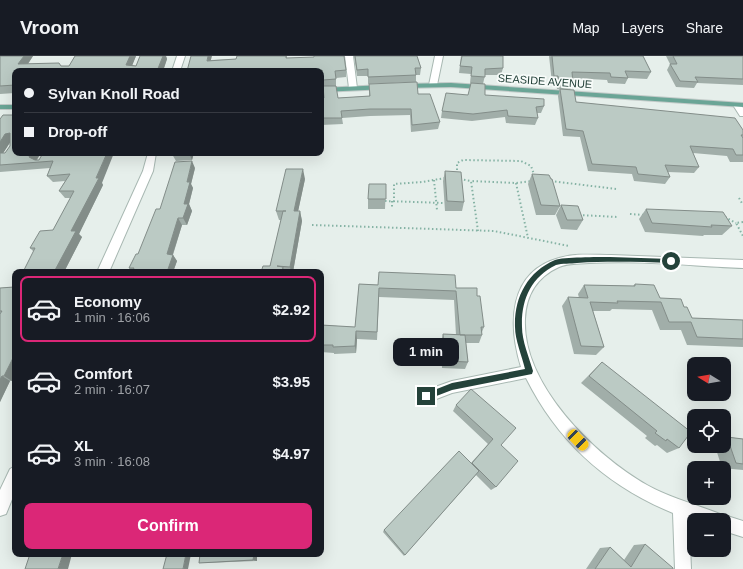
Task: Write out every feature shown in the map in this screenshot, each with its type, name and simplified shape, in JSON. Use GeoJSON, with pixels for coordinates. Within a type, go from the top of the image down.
{"type":"FeatureCollection","features":[{"type":"Feature","properties":{"kind":"main road","name":"SEASIDE AVENUE"},"geometry":{"type":"LineString","coordinates":[[324,90],[432,85],[740,105]]}},
{"type":"Feature","properties":{"kind":"main road"},"geometry":{"type":"LineString","coordinates":[[0,107],[12,107]]}},
{"type":"Feature","properties":{"kind":"street"},"geometry":{"type":"LineString","coordinates":[[177,68],[181,56]]}},
{"type":"Feature","properties":{"kind":"street"},"geometry":{"type":"LineString","coordinates":[[349,56],[353,88]]}},
{"type":"Feature","properties":{"kind":"street"},"geometry":{"type":"LineString","coordinates":[[432,85],[439,56]]}},
{"type":"Feature","properties":{"kind":"street"},"geometry":{"type":"LineString","coordinates":[[740,105],[743,114]]}},
{"type":"Feature","properties":{"kind":"street"},"geometry":{"type":"LineString","coordinates":[[104,269],[148,171],[151,156]]}},
{"type":"Feature","properties":{"kind":"street"},"geometry":{"type":"LineString","coordinates":[[691,513],[681,510],[641,491],[600,462],[567,429],[529,371],[518,328],[519,309],[524,292],[531,280],[557,262],[610,259],[743,264]]}},
{"type":"Feature","properties":{"kind":"street"},"geometry":{"type":"LineString","coordinates":[[426,396],[452,386],[529,371]]}},
{"type":"Feature","properties":{"kind":"street"},"geometry":{"type":"LineString","coordinates":[[0,508],[12,481]]}},
{"type":"Feature","properties":{"kind":"street"},"geometry":{"type":"LineString","coordinates":[[681,510],[683,569]]}},
{"type":"Feature","properties":{"kind":"street"},"geometry":{"type":"LineString","coordinates":[[731,525],[743,529]]}},
{"type":"Feature","properties":{"kind":"path"},"geometry":{"type":"LineString","coordinates":[[459,161],[521,161],[532,167],[536,181],[516,183],[471,181],[457,178],[456,165],[459,161]]}},
{"type":"Feature","properties":{"kind":"path"},"geometry":{"type":"LineString","coordinates":[[392,209],[394,184],[452,178]]}},
{"type":"Feature","properties":{"kind":"path"},"geometry":{"type":"LineString","coordinates":[[434,180],[437,210]]}},
{"type":"Feature","properties":{"kind":"path"},"geometry":{"type":"LineString","coordinates":[[471,181],[478,231]]}},
{"type":"Feature","properties":{"kind":"path"},"geometry":{"type":"LineString","coordinates":[[546,181],[616,189]]}},
{"type":"Feature","properties":{"kind":"path"},"geometry":{"type":"LineString","coordinates":[[552,181],[554,188]]}},
{"type":"Feature","properties":{"kind":"path"},"geometry":{"type":"LineString","coordinates":[[516,183],[528,238]]}},
{"type":"Feature","properties":{"kind":"path"},"geometry":{"type":"LineString","coordinates":[[739,198],[743,205]]}},
{"type":"Feature","properties":{"kind":"path"},"geometry":{"type":"LineString","coordinates":[[385,201],[444,203]]}},
{"type":"Feature","properties":{"kind":"path"},"geometry":{"type":"LineString","coordinates":[[578,214],[584,216],[618,218]]}},
{"type":"Feature","properties":{"kind":"path"},"geometry":{"type":"LineString","coordinates":[[630,214],[645,215]]}},
{"type":"Feature","properties":{"kind":"path"},"geometry":{"type":"LineString","coordinates":[[719,217],[726,218],[736,223],[743,222]]}},
{"type":"Feature","properties":{"kind":"path"},"geometry":{"type":"LineString","coordinates":[[736,223],[743,236]]}},
{"type":"Feature","properties":{"kind":"path"},"geometry":{"type":"LineString","coordinates":[[312,226],[478,231],[503,233],[571,246]]}},
{"type":"Feature","properties":{"kind":"building"},"geometry":{"type":"Polygon","coordinates":[[[0,56],[24,56],[18,64],[59,63],[61,66],[69,66],[75,56],[130,56],[126,65],[136,66],[140,56],[163,56],[158,68],[12,68],[12,85],[0,86],[0,56]]]}},
{"type":"Feature","properties":{"kind":"building"},"geometry":{"type":"Polygon","coordinates":[[[191,56],[208,56],[207,61],[236,59],[237,56],[286,56],[286,58],[344,56],[346,70],[335,71],[336,79],[324,80],[324,68],[188,68],[191,56]]]}},
{"type":"Feature","properties":{"kind":"building"},"geometry":{"type":"Polygon","coordinates":[[[355,56],[417,56],[421,68],[415,68],[416,75],[368,77],[368,69],[357,70],[355,56]]]}},
{"type":"Feature","properties":{"kind":"building"},"geometry":{"type":"Polygon","coordinates":[[[462,56],[503,56],[503,68],[485,69],[485,77],[471,76],[472,67],[460,66],[462,56]]]}},
{"type":"Feature","properties":{"kind":"building"},"geometry":{"type":"Polygon","coordinates":[[[552,56],[643,56],[651,72],[625,71],[628,78],[611,77],[610,73],[572,72],[573,83],[559,82],[558,76],[554,76],[552,56]]]}},
{"type":"Feature","properties":{"kind":"building"},"geometry":{"type":"Polygon","coordinates":[[[673,56],[743,56],[743,79],[695,77],[698,82],[680,81],[670,64],[677,64],[673,56]]]}},
{"type":"Feature","properties":{"kind":"building"},"geometry":{"type":"Polygon","coordinates":[[[417,82],[418,94],[430,94],[440,122],[412,125],[411,109],[341,111],[342,118],[324,118],[324,86],[336,86],[338,98],[370,96],[369,84],[417,82]]]}},
{"type":"Feature","properties":{"kind":"building"},"geometry":{"type":"Polygon","coordinates":[[[471,83],[485,84],[485,95],[544,99],[544,106],[536,107],[538,118],[508,116],[507,110],[473,114],[442,111],[446,93],[468,95],[471,83]]]}},
{"type":"Feature","properties":{"kind":"building"},"geometry":{"type":"Polygon","coordinates":[[[560,89],[574,90],[576,102],[735,118],[743,130],[743,135],[741,135],[743,138],[743,155],[736,155],[733,149],[690,146],[699,167],[665,165],[670,177],[638,174],[636,167],[592,164],[583,131],[566,129],[560,89]]]}},
{"type":"Feature","properties":{"kind":"building"},"geometry":{"type":"Polygon","coordinates":[[[3,115],[12,115],[12,156],[30,156],[35,160],[39,160],[41,156],[106,156],[96,178],[99,178],[71,231],[76,231],[56,269],[24,269],[35,248],[30,248],[40,231],[53,230],[74,191],[59,191],[70,174],[47,176],[53,161],[0,165],[0,153],[5,153],[10,146],[10,133],[5,134],[0,142],[0,119],[3,115]]]}},
{"type":"Feature","properties":{"kind":"building"},"geometry":{"type":"Polygon","coordinates":[[[192,161],[187,182],[190,182],[184,204],[188,204],[183,218],[178,218],[167,254],[173,255],[168,269],[129,268],[136,254],[138,254],[156,209],[160,209],[175,162],[192,161]]]}},
{"type":"Feature","properties":{"kind":"building"},"geometry":{"type":"Polygon","coordinates":[[[286,169],[303,169],[294,211],[300,211],[290,267],[277,266],[283,267],[283,269],[262,269],[263,266],[270,266],[283,211],[276,211],[286,169]]]}},
{"type":"Feature","properties":{"kind":"building"},"geometry":{"type":"Polygon","coordinates":[[[445,171],[461,172],[464,202],[447,201],[445,171]]]}},
{"type":"Feature","properties":{"kind":"building"},"geometry":{"type":"Polygon","coordinates":[[[532,174],[549,175],[552,179],[560,206],[541,205],[532,174]]]}},
{"type":"Feature","properties":{"kind":"building"},"geometry":{"type":"Polygon","coordinates":[[[369,184],[386,184],[386,199],[368,199],[369,184]]]}},
{"type":"Feature","properties":{"kind":"building"},"geometry":{"type":"Polygon","coordinates":[[[561,205],[578,206],[583,220],[567,220],[561,205]]]}},
{"type":"Feature","properties":{"kind":"building"},"geometry":{"type":"Polygon","coordinates":[[[646,209],[723,212],[732,226],[711,225],[712,227],[652,223],[646,209]]]}},
{"type":"Feature","properties":{"kind":"building"},"geometry":{"type":"Polygon","coordinates":[[[379,272],[455,275],[456,288],[477,288],[477,296],[480,296],[484,327],[481,327],[482,335],[460,335],[456,291],[379,288],[377,332],[356,331],[355,346],[333,347],[333,345],[324,345],[324,325],[355,327],[359,284],[378,285],[379,272]]]}},
{"type":"Feature","properties":{"kind":"building"},"geometry":{"type":"Polygon","coordinates":[[[635,284],[654,285],[660,298],[681,299],[684,307],[687,307],[692,318],[743,320],[743,339],[697,337],[691,322],[669,322],[661,302],[590,302],[604,347],[581,346],[568,297],[588,298],[584,285],[635,286],[635,284]]]}},
{"type":"Feature","properties":{"kind":"building"},"geometry":{"type":"Polygon","coordinates":[[[12,287],[12,360],[4,376],[0,379],[0,314],[2,311],[0,311],[0,288],[12,287]]]}},
{"type":"Feature","properties":{"kind":"building"},"geometry":{"type":"Polygon","coordinates":[[[443,334],[465,335],[468,362],[445,361],[443,334]]]}},
{"type":"Feature","properties":{"kind":"building"},"geometry":{"type":"Polygon","coordinates":[[[602,362],[687,429],[687,437],[679,448],[667,439],[666,441],[655,433],[657,431],[589,376],[602,362]]]}},
{"type":"Feature","properties":{"kind":"building"},"geometry":{"type":"Polygon","coordinates":[[[471,389],[516,428],[501,445],[518,461],[496,487],[472,463],[493,439],[456,405],[471,389]]]}},
{"type":"Feature","properties":{"kind":"building"},"geometry":{"type":"Polygon","coordinates":[[[731,438],[743,439],[743,464],[736,463],[731,449],[731,438]]]}},
{"type":"Feature","properties":{"kind":"building"},"geometry":{"type":"Polygon","coordinates":[[[459,451],[479,471],[405,555],[384,530],[459,451]]]}},
{"type":"Feature","properties":{"kind":"building"},"geometry":{"type":"Polygon","coordinates":[[[645,544],[673,569],[595,569],[610,547],[631,567],[645,544]]]}},
{"type":"Feature","properties":{"kind":"building"},"geometry":{"type":"Polygon","coordinates":[[[29,557],[62,557],[58,569],[25,569],[29,557]]]}},
{"type":"Feature","properties":{"kind":"building"},"geometry":{"type":"Polygon","coordinates":[[[166,557],[185,557],[183,569],[163,569],[166,557]]]}},
{"type":"Feature","properties":{"kind":"building"},"geometry":{"type":"Polygon","coordinates":[[[200,557],[254,557],[253,560],[199,563],[200,557]]]}},
{"type":"Feature","properties":{"kind":"route"},"geometry":{"type":"LineString","coordinates":[[426,396],[452,386],[529,371],[518,328],[519,309],[524,292],[531,280],[557,262],[610,259],[671,261]]}}]}
